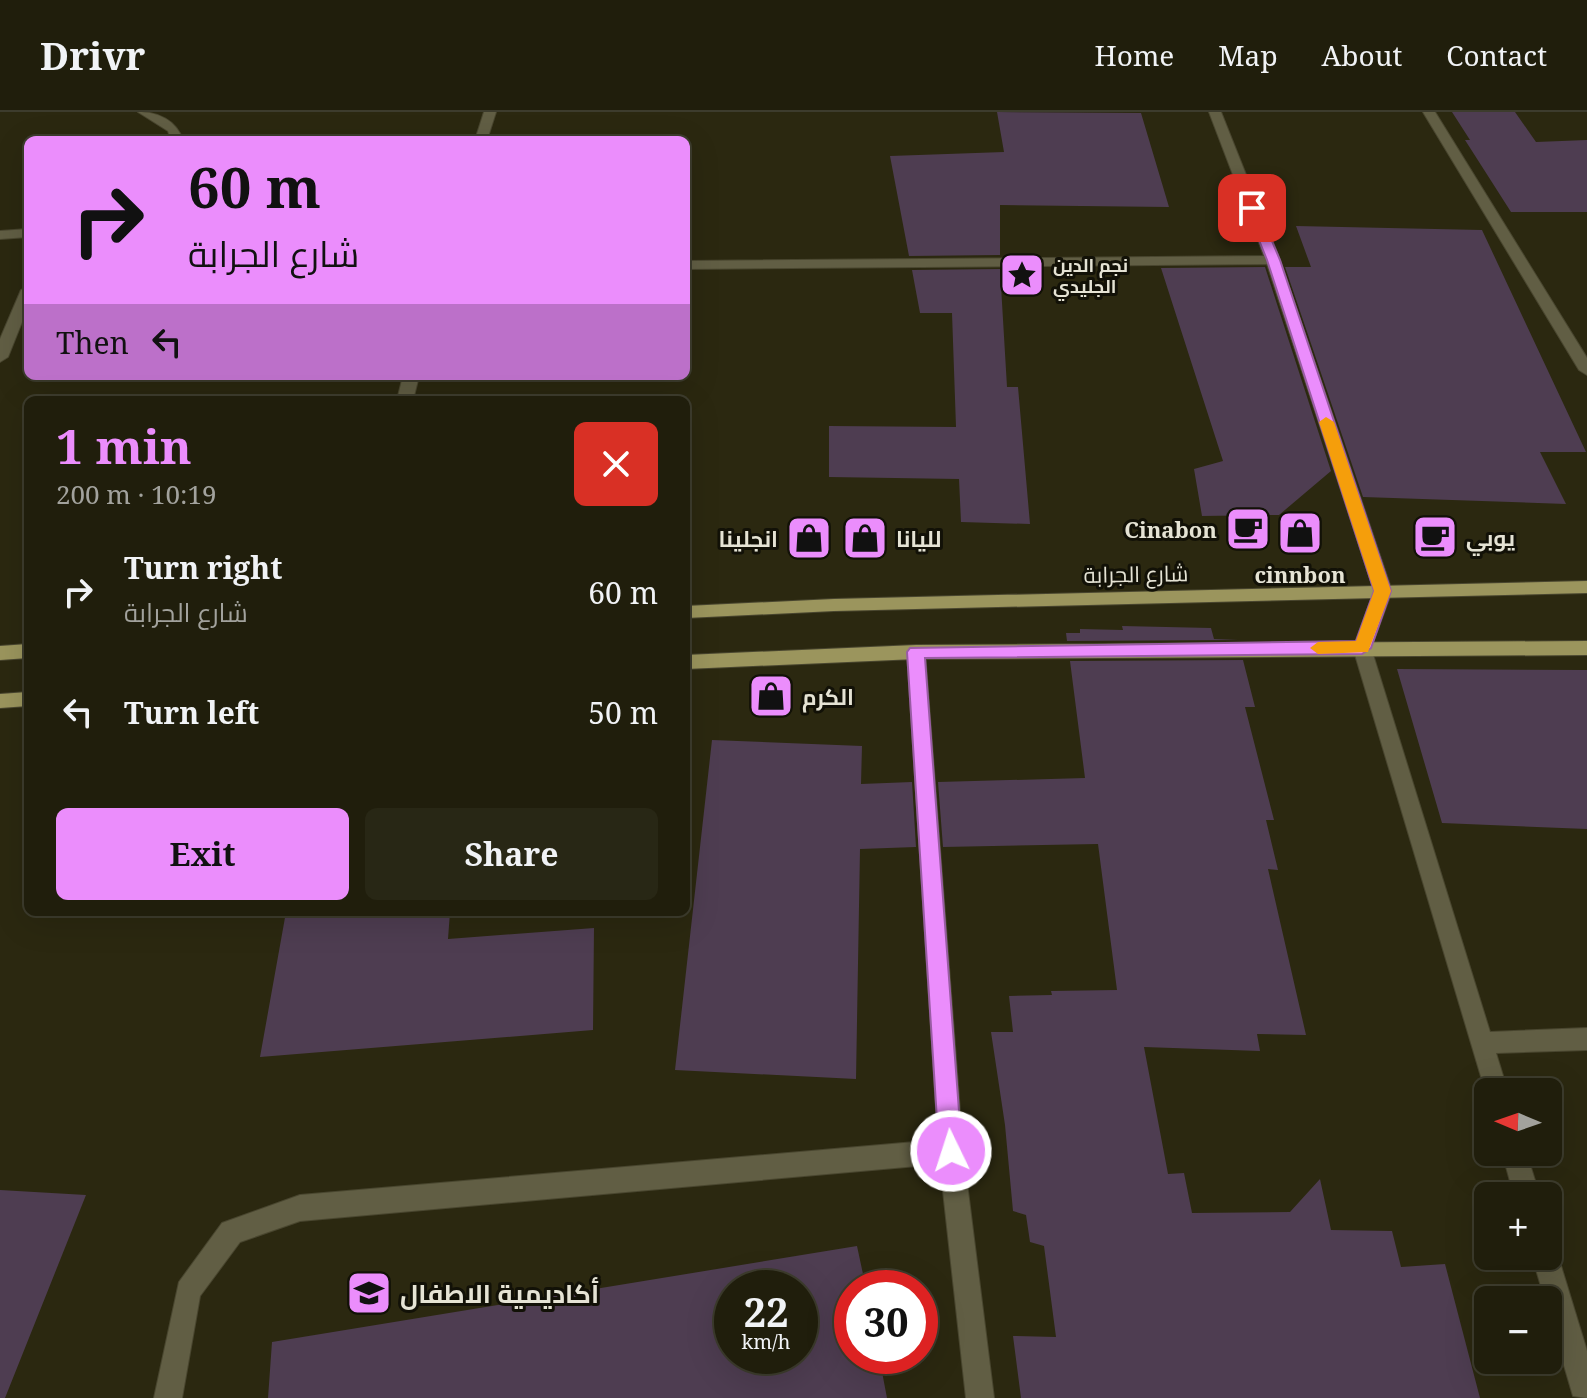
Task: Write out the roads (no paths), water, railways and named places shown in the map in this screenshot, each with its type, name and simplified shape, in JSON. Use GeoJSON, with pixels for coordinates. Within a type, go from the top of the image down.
{"type":"FeatureCollection","features":[{"type":"Feature","properties":{"kind":"main road","name":"شارع الجرابة"},"geometry":{"type":"LineString","coordinates":[[690,612],[834,605],[1587,587]]}},
{"type":"Feature","properties":{"kind":"main road"},"geometry":{"type":"LineString","coordinates":[[690,662],[916,652],[1587,648]]}},
{"type":"Feature","properties":{"kind":"main road"},"geometry":{"type":"LineString","coordinates":[[0,653],[24,651]]}},
{"type":"Feature","properties":{"kind":"main road"},"geometry":{"type":"LineString","coordinates":[[0,701],[24,699]]}},
{"type":"Feature","properties":{"kind":"street"},"geometry":{"type":"LineString","coordinates":[[144,112],[173,129],[176,136]]}},
{"type":"Feature","properties":{"kind":"street"},"geometry":{"type":"LineString","coordinates":[[482,136],[490,112]]}},
{"type":"Feature","properties":{"kind":"street"},"geometry":{"type":"LineString","coordinates":[[1215,112],[1273,260],[1383,591],[1362,648],[1492,1078]]}},
{"type":"Feature","properties":{"kind":"street"},"geometry":{"type":"LineString","coordinates":[[1429,112],[1587,370]]}},
{"type":"Feature","properties":{"kind":"street"},"geometry":{"type":"LineString","coordinates":[[0,235],[24,233]]}},
{"type":"Feature","properties":{"kind":"street"},"geometry":{"type":"LineString","coordinates":[[690,265],[1273,260]]}},
{"type":"Feature","properties":{"kind":"street"},"geometry":{"type":"LineString","coordinates":[[0,357],[24,300]]}},
{"type":"Feature","properties":{"kind":"street"},"geometry":{"type":"LineString","coordinates":[[916,652],[951,1151],[980,1398]]}},
{"type":"Feature","properties":{"kind":"street"},"geometry":{"type":"LineString","coordinates":[[1481,1043],[1587,1039]]}},
{"type":"Feature","properties":{"kind":"street"},"geometry":{"type":"LineString","coordinates":[[168,1398],[188,1291],[231,1232],[300,1208],[951,1151]]}},
{"type":"Feature","properties":{"kind":"street"},"geometry":{"type":"LineString","coordinates":[[1549,1270],[1587,1396]]}},
{"type":"Feature","properties":{"kind":"place","name":"نجم الدين الجليدي"},"geometry":{"type":"Point","coordinates":[1022,275]}},
{"type":"Feature","properties":{"kind":"place","name":"Cinabon"},"geometry":{"type":"Point","coordinates":[1248,529]}},
{"type":"Feature","properties":{"kind":"place","name":"cinnbon"},"geometry":{"type":"Point","coordinates":[1300,533]}},
{"type":"Feature","properties":{"kind":"place","name":"يوبي"},"geometry":{"type":"Point","coordinates":[1435,537]}},
{"type":"Feature","properties":{"kind":"place","name":"انجلينا"},"geometry":{"type":"Point","coordinates":[809,538]}},
{"type":"Feature","properties":{"kind":"place","name":"لليانا"},"geometry":{"type":"Point","coordinates":[865,538]}},
{"type":"Feature","properties":{"kind":"place","name":"الكرم"},"geometry":{"type":"Point","coordinates":[771,696]}},
{"type":"Feature","properties":{"kind":"place","name":"أكاديمية الاطفال"},"geometry":{"type":"Point","coordinates":[369,1293]}}]}
